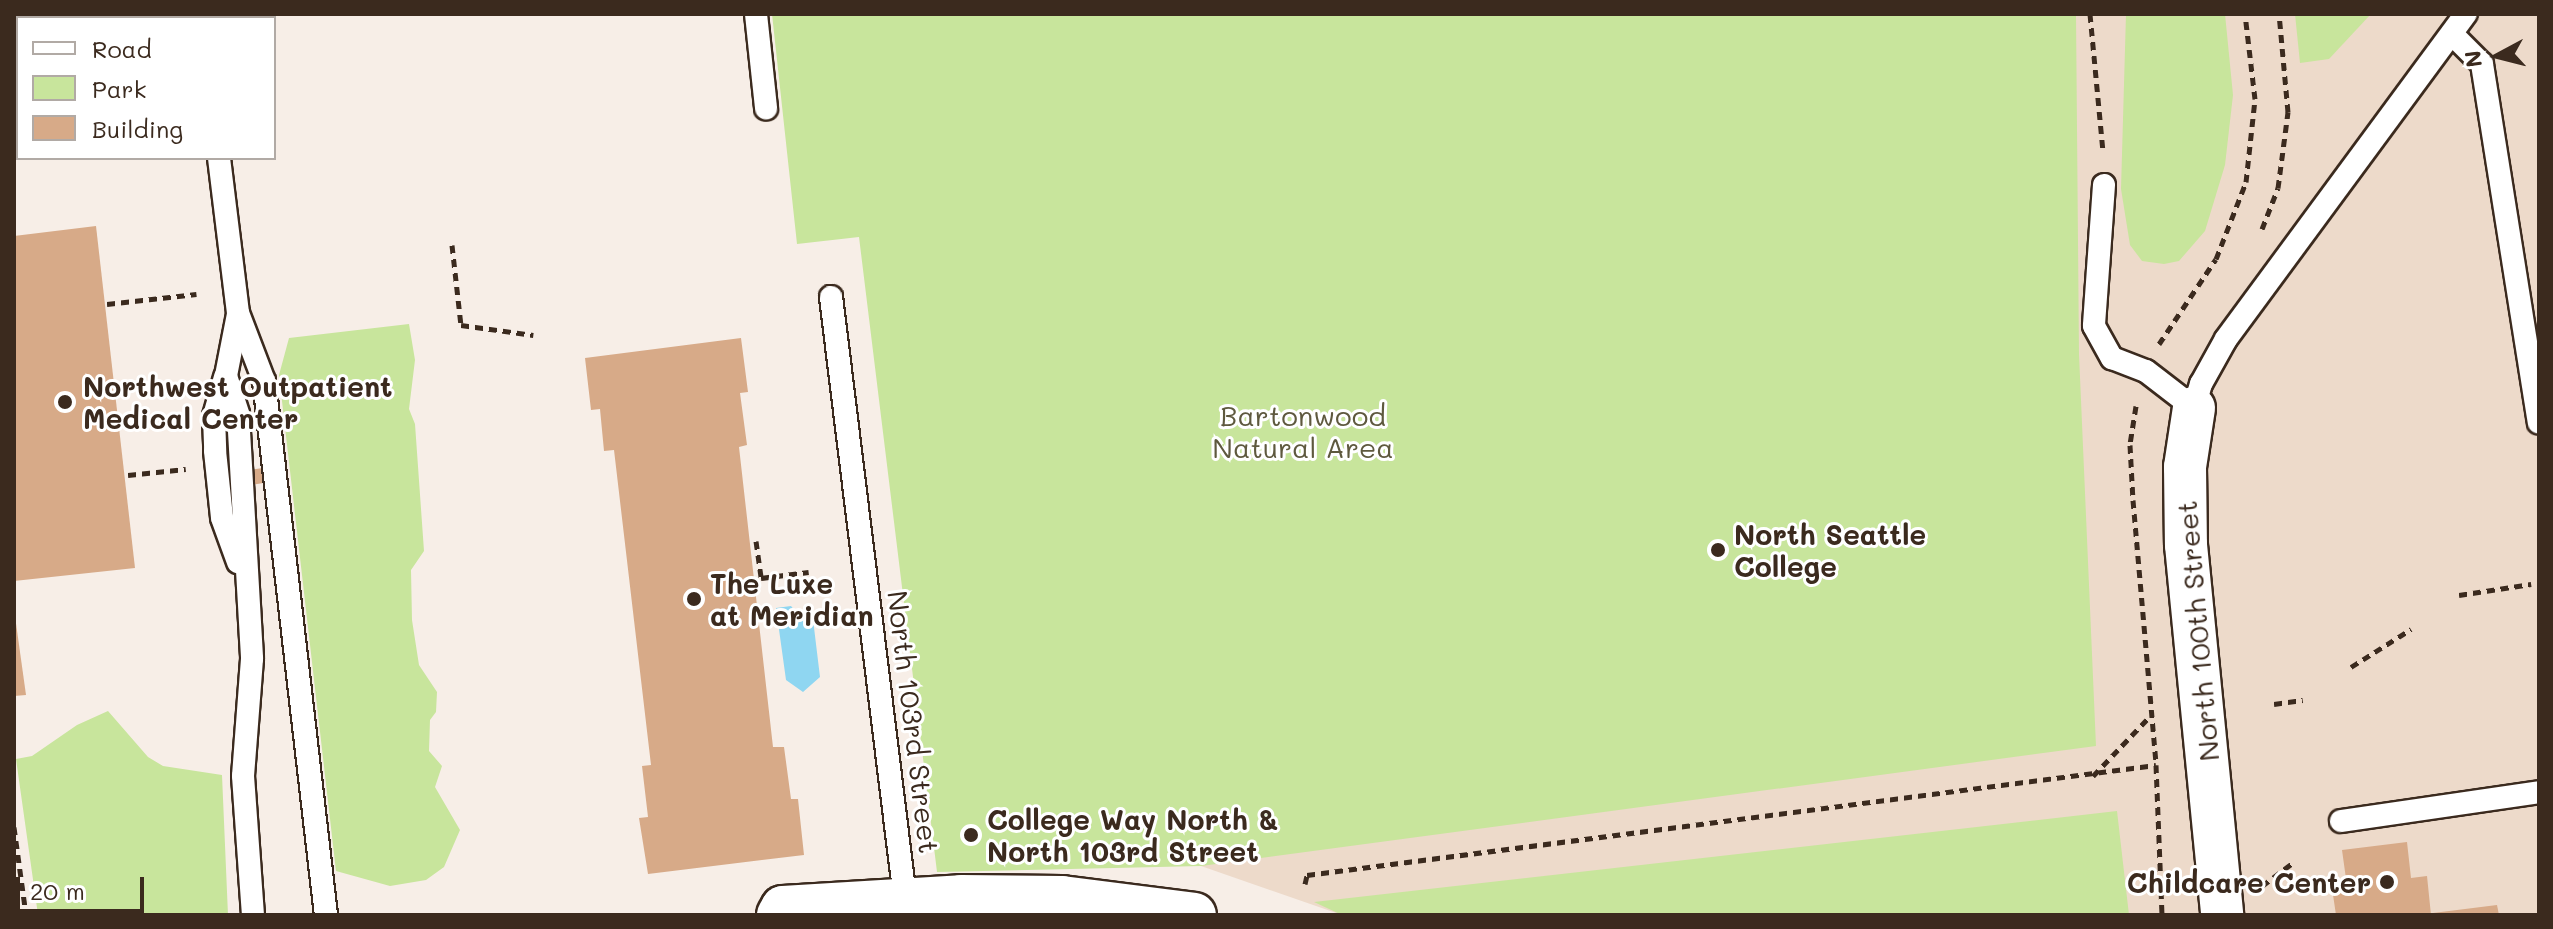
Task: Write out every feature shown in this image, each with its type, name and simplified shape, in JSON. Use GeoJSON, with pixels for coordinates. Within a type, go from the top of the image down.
{"type":"FeatureCollection","features":[{"type":"Feature","properties":{"kind":"street","name":"North 100th Street"},"geometry":{"type":"LineString","coordinates":[[2194,408],[2184,518],[2238,903]]}},
{"type":"Feature","properties":{"kind":"street"},"geometry":{"type":"LineString","coordinates":[[779,915],[783,908],[906,907],[1062,898],[1194,915]]}},
{"type":"Feature","properties":{"kind":"lane"},"geometry":{"type":"LineString","coordinates":[[756,14],[766,108]]}},
{"type":"Feature","properties":{"kind":"lane"},"geometry":{"type":"LineString","coordinates":[[2104,185],[2094,326],[2112,358],[2146,371],[2194,408],[2201,384],[2226,339],[2466,14]]}},
{"type":"Feature","properties":{"kind":"lane"},"geometry":{"type":"LineString","coordinates":[[2452,34],[2482,64],[2531,314],[2539,422]]}},
{"type":"Feature","properties":{"kind":"lane"},"geometry":{"type":"LineString","coordinates":[[219,160],[238,313],[264,381],[326,915]]}},
{"type":"Feature","properties":{"kind":"lane","name":"North 103rd Street"},"geometry":{"type":"LineString","coordinates":[[831,297],[906,907]]}},
{"type":"Feature","properties":{"kind":"lane"},"geometry":{"type":"LineString","coordinates":[[238,313],[226,376],[214,416],[222,518],[243,575]]}},
{"type":"Feature","properties":{"kind":"lane"},"geometry":{"type":"LineString","coordinates":[[226,376],[238,414],[243,575],[252,659],[243,789],[253,915]]}},
{"type":"Feature","properties":{"kind":"lane"},"geometry":{"type":"LineString","coordinates":[[2341,821],[2539,792]]}},
{"type":"Feature","properties":{"kind":"path"},"geometry":{"type":"LineString","coordinates":[[2090,14],[2104,185]]}},
{"type":"Feature","properties":{"kind":"path"},"geometry":{"type":"LineString","coordinates":[[2162,915],[2156,765],[2130,445],[2146,371],[2163,336],[2199,285],[2233,221],[2251,157],[2255,99],[2245,14]]}},
{"type":"Feature","properties":{"kind":"path"},"geometry":{"type":"LineString","coordinates":[[2259,237],[2278,188],[2285,147],[2288,112],[2279,14]]}},
{"type":"Feature","properties":{"kind":"path"},"geometry":{"type":"LineString","coordinates":[[452,245],[461,325],[533,335]]}},
{"type":"Feature","properties":{"kind":"path"},"geometry":{"type":"LineString","coordinates":[[107,304],[196,294]]}},
{"type":"Feature","properties":{"kind":"path"},"geometry":{"type":"LineString","coordinates":[[128,475],[216,465]]}},
{"type":"Feature","properties":{"kind":"path"},"geometry":{"type":"LineString","coordinates":[[756,541],[761,578],[809,572]]}},
{"type":"Feature","properties":{"kind":"path"},"geometry":{"type":"LineString","coordinates":[[2459,595],[2531,584]]}},
{"type":"Feature","properties":{"kind":"path"},"geometry":{"type":"LineString","coordinates":[[2351,667],[2411,629]]}},
{"type":"Feature","properties":{"kind":"path"},"geometry":{"type":"LineString","coordinates":[[2274,704],[2303,700]]}},
{"type":"Feature","properties":{"kind":"path"},"geometry":{"type":"LineString","coordinates":[[2093,776],[2152,714]]}},
{"type":"Feature","properties":{"kind":"path"},"geometry":{"type":"LineString","coordinates":[[1305,884],[1307,875],[2093,776],[2156,765]]}},
{"type":"Feature","properties":{"kind":"path"},"geometry":{"type":"LineString","coordinates":[[14,827],[26,915]]}},
{"type":"Feature","properties":{"kind":"path"},"geometry":{"type":"LineString","coordinates":[[2238,903],[2294,862]]}},
{"type":"Feature","properties":{"kind":"shaded area","name":"Bartonwood Natural Area"},"geometry":{"type":"Polygon","coordinates":[[[832,14],[2539,14],[2539,915],[1342,915],[1201,866],[1107,864],[832,14]]]}},
{"type":"Feature","properties":{"kind":"green space","name":"Bartonwood Natural Area"},"geometry":{"type":"Polygon","coordinates":[[[772,14],[2076,14],[2079,354],[2096,746],[1201,866],[937,872],[859,237],[797,244],[772,14]]]}},
{"type":"Feature","properties":{"kind":"green space"},"geometry":{"type":"Polygon","coordinates":[[[2126,14],[2225,14],[2233,95],[2225,165],[2205,231],[2179,261],[2164,264],[2142,261],[2130,245],[2121,189],[2126,14]]]}},
{"type":"Feature","properties":{"kind":"green space"},"geometry":{"type":"Polygon","coordinates":[[[2295,14],[2371,14],[2329,59],[2300,63],[2295,14]]]}},
{"type":"Feature","properties":{"kind":"green space"},"geometry":{"type":"Polygon","coordinates":[[[409,324],[415,360],[409,409],[415,424],[424,551],[411,570],[412,620],[419,665],[437,692],[436,712],[430,720],[429,751],[442,766],[435,787],[460,830],[444,867],[426,880],[390,886],[336,871],[279,375],[289,338],[409,324]]]}},
{"type":"Feature","properties":{"kind":"green space"},"geometry":{"type":"Polygon","coordinates":[[[108,711],[148,757],[163,766],[222,775],[228,915],[38,915],[16,759],[32,756],[77,725],[108,711]]]}},
{"type":"Feature","properties":{"kind":"green space"},"geometry":{"type":"Polygon","coordinates":[[[2117,811],[2129,915],[1342,915],[1314,902],[2117,811]]]}},
{"type":"Feature","properties":{"kind":"water"},"geometry":{"type":"Polygon","coordinates":[[[791,606],[795,611],[812,611],[820,677],[803,692],[786,680],[776,608],[791,606]]]}},
{"type":"Feature","properties":{"kind":"building","name":"Northwest Outpatient Medical Center"},"geometry":{"type":"Polygon","coordinates":[[[96,226],[135,568],[14,581],[14,236],[96,226]]]}},
{"type":"Feature","properties":{"kind":"building","name":"The Luxe at Meridian"},"geometry":{"type":"Polygon","coordinates":[[[741,338],[748,392],[740,393],[747,445],[739,447],[773,747],[784,747],[791,799],[798,799],[804,855],[648,874],[639,818],[648,817],[642,766],[651,765],[614,450],[604,451],[600,409],[591,410],[585,358],[741,338]]]}},
{"type":"Feature","properties":{"kind":"building"},"geometry":{"type":"Polygon","coordinates":[[[263,468],[265,483],[253,485],[251,470],[263,468]]]}},
{"type":"Feature","properties":{"kind":"building"},"geometry":{"type":"Polygon","coordinates":[[[14,609],[26,695],[14,696],[14,609]]]}},
{"type":"Feature","properties":{"kind":"building","name":"Childcare Center"},"geometry":{"type":"Polygon","coordinates":[[[2407,842],[2411,878],[2427,876],[2431,915],[2336,915],[2332,888],[2347,886],[2342,850],[2407,842]]]}},
{"type":"Feature","properties":{"kind":"building"},"geometry":{"type":"Polygon","coordinates":[[[2497,905],[2499,915],[2433,915],[2433,913],[2497,905]]]}},
{"type":"Feature","properties":{"kind":"place","name":"Northwest Outpatient Medical Center"},"geometry":{"type":"Point","coordinates":[65,402]}},
{"type":"Feature","properties":{"kind":"place","name":"North Seattle College"},"geometry":{"type":"Point","coordinates":[1718,550]}},
{"type":"Feature","properties":{"kind":"place","name":"The Luxe at Meridian"},"geometry":{"type":"Point","coordinates":[694,599]}},
{"type":"Feature","properties":{"kind":"place","name":"College Way North & North 103rd Street"},"geometry":{"type":"Point","coordinates":[971,835]}},
{"type":"Feature","properties":{"kind":"place","name":"Childcare Center"},"geometry":{"type":"Point","coordinates":[2387,882]}}]}
